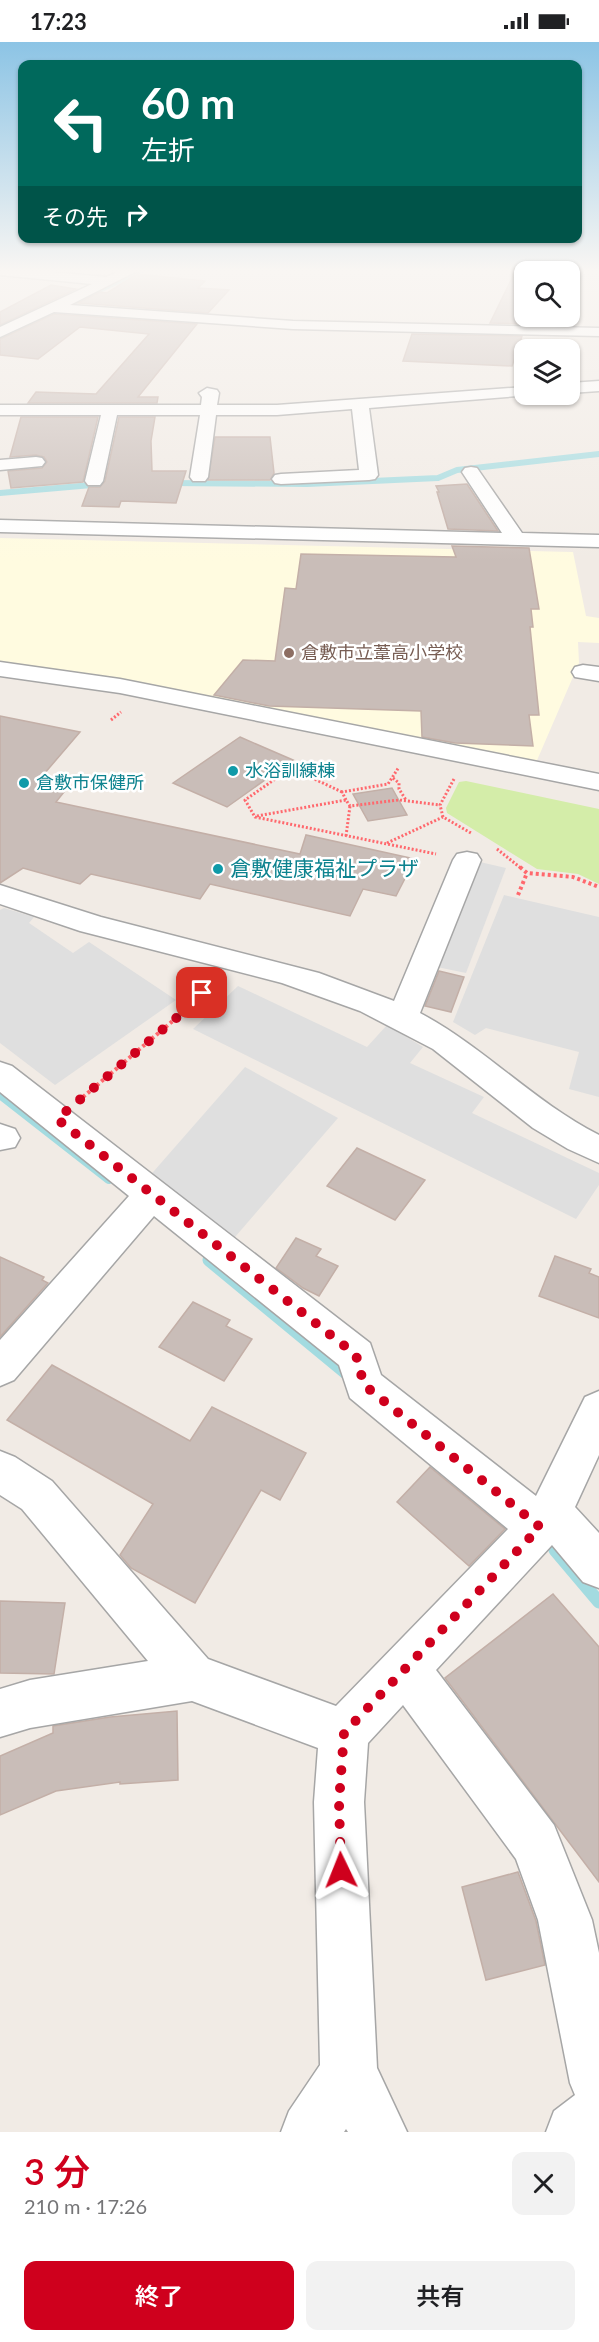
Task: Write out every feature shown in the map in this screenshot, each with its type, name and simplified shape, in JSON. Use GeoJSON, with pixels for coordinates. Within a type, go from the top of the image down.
{"type":"FeatureCollection","features":[{"type":"Feature","properties":{"kind":"street"},"geometry":{"type":"LineString","coordinates":[[580,387],[599,386]]}},
{"type":"Feature","properties":{"kind":"street"},"geometry":{"type":"LineString","coordinates":[[189,392],[211,393],[207,408],[199,477]]}},
{"type":"Feature","properties":{"kind":"street"},"geometry":{"type":"LineString","coordinates":[[1,415],[68,405],[110,410],[207,408],[277,411],[514,393]]}},
{"type":"Feature","properties":{"kind":"street"},"geometry":{"type":"LineString","coordinates":[[280,479],[369,475],[360,404]]}},
{"type":"Feature","properties":{"kind":"street"},"geometry":{"type":"LineString","coordinates":[[94,481],[110,410]]}},
{"type":"Feature","properties":{"kind":"street"},"geometry":{"type":"LineString","coordinates":[[0,465],[36,462]]}},
{"type":"Feature","properties":{"kind":"street"},"geometry":{"type":"LineString","coordinates":[[471,472],[516,539]]}},
{"type":"Feature","properties":{"kind":"street"},"geometry":{"type":"LineString","coordinates":[[0,526],[599,541]]}},
{"type":"Feature","properties":{"kind":"street"},"geometry":{"type":"LineString","coordinates":[[0,669],[120,686],[599,782]]}},
{"type":"Feature","properties":{"kind":"street"},"geometry":{"type":"LineString","coordinates":[[402,1018],[467,860]]}},
{"type":"Feature","properties":{"kind":"street"},"geometry":{"type":"LineString","coordinates":[[0,894],[84,922],[304,979],[347,993],[402,1018],[464,1055],[529,1110],[560,1131],[599,1150]]}},
{"type":"Feature","properties":{"kind":"street"},"geometry":{"type":"LineString","coordinates":[[0,1074],[57,1119],[145,1202],[356,1355],[364,1385],[545,1520],[599,1566]]}},
{"type":"Feature","properties":{"kind":"street"},"geometry":{"type":"LineString","coordinates":[[0,1368],[145,1202]]}},
{"type":"Feature","properties":{"kind":"street"},"geometry":{"type":"LineString","coordinates":[[378,2132],[349,2072],[339,1802],[344,1733],[545,1520],[599,1410]]}},
{"type":"Feature","properties":{"kind":"street"},"geometry":{"type":"LineString","coordinates":[[0,1472],[36,1495],[192,1677],[344,1733]]}},
{"type":"Feature","properties":{"kind":"street"},"geometry":{"type":"LineString","coordinates":[[406,1669],[536,1843],[565,1920],[599,2083]]}},
{"type":"Feature","properties":{"kind":"street"},"geometry":{"type":"LineString","coordinates":[[0,1713],[30,1704],[192,1677]]}},
{"type":"Feature","properties":{"kind":"street"},"geometry":{"type":"LineString","coordinates":[[310,2132],[349,2072]]}},
{"type":"Feature","properties":{"kind":"street"},"geometry":{"type":"LineString","coordinates":[[575,2132],[599,2113]]}},
{"type":"Feature","properties":{"kind":"path"},"geometry":{"type":"LineString","coordinates":[[342,792],[388,784],[399,766]]}},
{"type":"Feature","properties":{"kind":"path"},"geometry":{"type":"LineString","coordinates":[[346,836],[350,806],[342,792],[291,768],[245,800],[255,817],[346,836],[385,844],[467,860],[470,854],[491,845]]}},
{"type":"Feature","properties":{"kind":"path"},"geometry":{"type":"LineString","coordinates":[[393,778],[399,783],[399,789],[406,800]]}},
{"type":"Feature","properties":{"kind":"path"},"geometry":{"type":"LineString","coordinates":[[454,779],[440,805],[443,817],[491,845],[526,873],[573,877],[599,887]]}},
{"type":"Feature","properties":{"kind":"path"},"geometry":{"type":"LineString","coordinates":[[255,817],[346,800]]}},
{"type":"Feature","properties":{"kind":"path"},"geometry":{"type":"LineString","coordinates":[[350,806],[406,800],[440,805]]}},
{"type":"Feature","properties":{"kind":"path"},"geometry":{"type":"LineString","coordinates":[[385,844],[443,817]]}},
{"type":"Feature","properties":{"kind":"path"},"geometry":{"type":"LineString","coordinates":[[518,895],[526,873]]}},
{"type":"Feature","properties":{"kind":"path"},"geometry":{"type":"LineString","coordinates":[[57,1119],[194,1003],[202,993],[197,985],[185,975]]}},
{"type":"Feature","properties":{"kind":"shaded area","name":"倉敷市立葦高小学校"},"geometry":{"type":"Polygon","coordinates":[[[0,538],[573,552],[586,616],[599,618],[599,643],[578,642],[579,663],[535,765],[0,666],[0,538]]]}},
{"type":"Feature","properties":{"kind":"shaded area"},"geometry":{"type":"Polygon","coordinates":[[[480,862],[506,868],[466,973],[437,967],[480,862]]]}},
{"type":"Feature","properties":{"kind":"shaded area"},"geometry":{"type":"Polygon","coordinates":[[[504,895],[599,917],[599,1097],[569,1089],[579,1052],[486,1028],[475,1035],[453,1022],[504,895]]]}},
{"type":"Feature","properties":{"kind":"shaded area"},"geometry":{"type":"Polygon","coordinates":[[[4,908],[34,917],[29,923],[73,953],[89,942],[176,1000],[55,1085],[0,1043],[0,910],[4,908]]]}},
{"type":"Feature","properties":{"kind":"shaded area"},"geometry":{"type":"Polygon","coordinates":[[[238,986],[367,1047],[387,1025],[423,1047],[410,1063],[484,1097],[472,1113],[599,1173],[599,1185],[576,1219],[193,1029],[238,986]]]}},
{"type":"Feature","properties":{"kind":"shaded area"},"geometry":{"type":"Polygon","coordinates":[[[245,1067],[338,1118],[229,1244],[147,1179],[245,1067]]]}},
{"type":"Feature","properties":{"kind":"green space"},"geometry":{"type":"Polygon","coordinates":[[[466,781],[599,809],[599,884],[578,874],[537,869],[447,813],[446,808],[459,782],[466,781]]]}},
{"type":"Feature","properties":{"kind":"building"},"geometry":{"type":"Polygon","coordinates":[[[119,368],[162,368],[138,397],[158,397],[157,403],[28,403],[36,392],[96,394],[119,368]]]}},
{"type":"Feature","properties":{"kind":"building"},"geometry":{"type":"Polygon","coordinates":[[[21,417],[98,417],[83,482],[11,488],[8,471],[42,468],[47,462],[44,457],[36,455],[10,457],[21,417]]]}},
{"type":"Feature","properties":{"kind":"building"},"geometry":{"type":"Polygon","coordinates":[[[119,417],[155,417],[151,441],[152,471],[186,471],[176,503],[121,501],[119,507],[82,506],[89,487],[100,487],[105,481],[119,417]]]}},
{"type":"Feature","properties":{"kind":"building"},"geometry":{"type":"Polygon","coordinates":[[[215,437],[270,437],[274,473],[270,480],[208,480],[215,437]]]}},
{"type":"Feature","properties":{"kind":"building"},"geometry":{"type":"Polygon","coordinates":[[[467,484],[498,531],[448,529],[436,486],[467,484]]]}},
{"type":"Feature","properties":{"kind":"building"},"geometry":{"type":"Polygon","coordinates":[[[452,546],[529,548],[539,609],[531,609],[533,627],[530,627],[539,715],[529,715],[533,746],[455,743],[422,737],[421,711],[269,706],[214,695],[243,660],[275,661],[285,588],[296,589],[301,554],[456,557],[452,546]]]}},
{"type":"Feature","properties":{"kind":"building","name":"倉敷健康福祉プラザ"},"geometry":{"type":"Polygon","coordinates":[[[0,716],[80,732],[38,781],[68,787],[56,802],[300,854],[306,835],[415,859],[396,896],[363,889],[350,916],[210,884],[200,899],[91,874],[80,884],[23,868],[0,883],[0,716]]]}},
{"type":"Feature","properties":{"kind":"building","name":"水浴訓練棟"},"geometry":{"type":"Polygon","coordinates":[[[240,737],[293,760],[227,807],[173,783],[240,737]]]}},
{"type":"Feature","properties":{"kind":"building"},"geometry":{"type":"Polygon","coordinates":[[[392,788],[407,815],[368,821],[353,794],[392,788]]]}},
{"type":"Feature","properties":{"kind":"building"},"geometry":{"type":"Polygon","coordinates":[[[439,971],[464,977],[451,1012],[425,1006],[439,971]]]}},
{"type":"Feature","properties":{"kind":"building"},"geometry":{"type":"Polygon","coordinates":[[[357,1148],[425,1180],[395,1220],[327,1186],[357,1148]]]}},
{"type":"Feature","properties":{"kind":"building"},"geometry":{"type":"Polygon","coordinates":[[[296,1238],[321,1249],[316,1256],[338,1266],[319,1296],[303,1288],[276,1268],[296,1238]]]}},
{"type":"Feature","properties":{"kind":"building"},"geometry":{"type":"Polygon","coordinates":[[[555,1256],[591,1269],[589,1273],[599,1277],[599,1318],[539,1296],[555,1256]]]}},
{"type":"Feature","properties":{"kind":"building"},"geometry":{"type":"Polygon","coordinates":[[[0,1257],[44,1277],[42,1280],[48,1283],[0,1337],[0,1257]]]}},
{"type":"Feature","properties":{"kind":"building"},"geometry":{"type":"Polygon","coordinates":[[[193,1302],[230,1320],[226,1326],[252,1339],[224,1381],[159,1347],[193,1302]]]}},
{"type":"Feature","properties":{"kind":"building"},"geometry":{"type":"Polygon","coordinates":[[[52,1365],[190,1441],[212,1407],[306,1453],[280,1500],[261,1490],[195,1603],[131,1568],[120,1555],[153,1504],[7,1420],[52,1365]]]}},
{"type":"Feature","properties":{"kind":"building"},"geometry":{"type":"Polygon","coordinates":[[[430,1467],[505,1529],[469,1566],[397,1502],[430,1467]]]}},
{"type":"Feature","properties":{"kind":"building"},"geometry":{"type":"Polygon","coordinates":[[[553,1594],[599,1647],[599,1882],[445,1678],[553,1594]]]}},
{"type":"Feature","properties":{"kind":"building"},"geometry":{"type":"Polygon","coordinates":[[[0,1601],[65,1603],[54,1674],[0,1673],[0,1601]]]}},
{"type":"Feature","properties":{"kind":"building"},"geometry":{"type":"Polygon","coordinates":[[[177,1711],[178,1780],[120,1784],[120,1782],[56,1791],[0,1815],[0,1756],[53,1733],[53,1726],[110,1717],[177,1711]]]}},
{"type":"Feature","properties":{"kind":"building"},"geometry":{"type":"Polygon","coordinates":[[[518,1872],[536,1921],[545,1965],[486,1980],[462,1887],[518,1872]]]}},
{"type":"Feature","properties":{"kind":"waterway"},"geometry":{"type":"LineString","coordinates":[[170,483],[307,484],[438,478],[457,470],[599,454]]}},
{"type":"Feature","properties":{"kind":"waterway"},"geometry":{"type":"LineString","coordinates":[[0,493],[115,483]]}},
{"type":"Feature","properties":{"kind":"waterway"},"geometry":{"type":"LineString","coordinates":[[0,1094],[109,1179]]}},
{"type":"Feature","properties":{"kind":"waterway"},"geometry":{"type":"LineString","coordinates":[[209,1260],[346,1373]]}},
{"type":"Feature","properties":{"kind":"waterway"},"geometry":{"type":"LineString","coordinates":[[555,1550],[599,1602]]}},
{"type":"Feature","properties":{"kind":"place","name":"倉敷市立葦高小学校"},"geometry":{"type":"Point","coordinates":[289,653]}},
{"type":"Feature","properties":{"kind":"place","name":"水浴訓練棟"},"geometry":{"type":"Point","coordinates":[233,771]}},
{"type":"Feature","properties":{"kind":"place","name":"倉敷市保健所"},"geometry":{"type":"Point","coordinates":[24,783]}},
{"type":"Feature","properties":{"kind":"place","name":"倉敷健康福祉プラザ"},"geometry":{"type":"Point","coordinates":[218,869]}},
{"type":"Feature","properties":{"kind":"route"},"geometry":{"type":"LineString","coordinates":[[202,993],[194,1003],[57,1119],[356,1355],[364,1385],[540,1527],[344,1733],[339,1802],[341,1870]]}}]}
